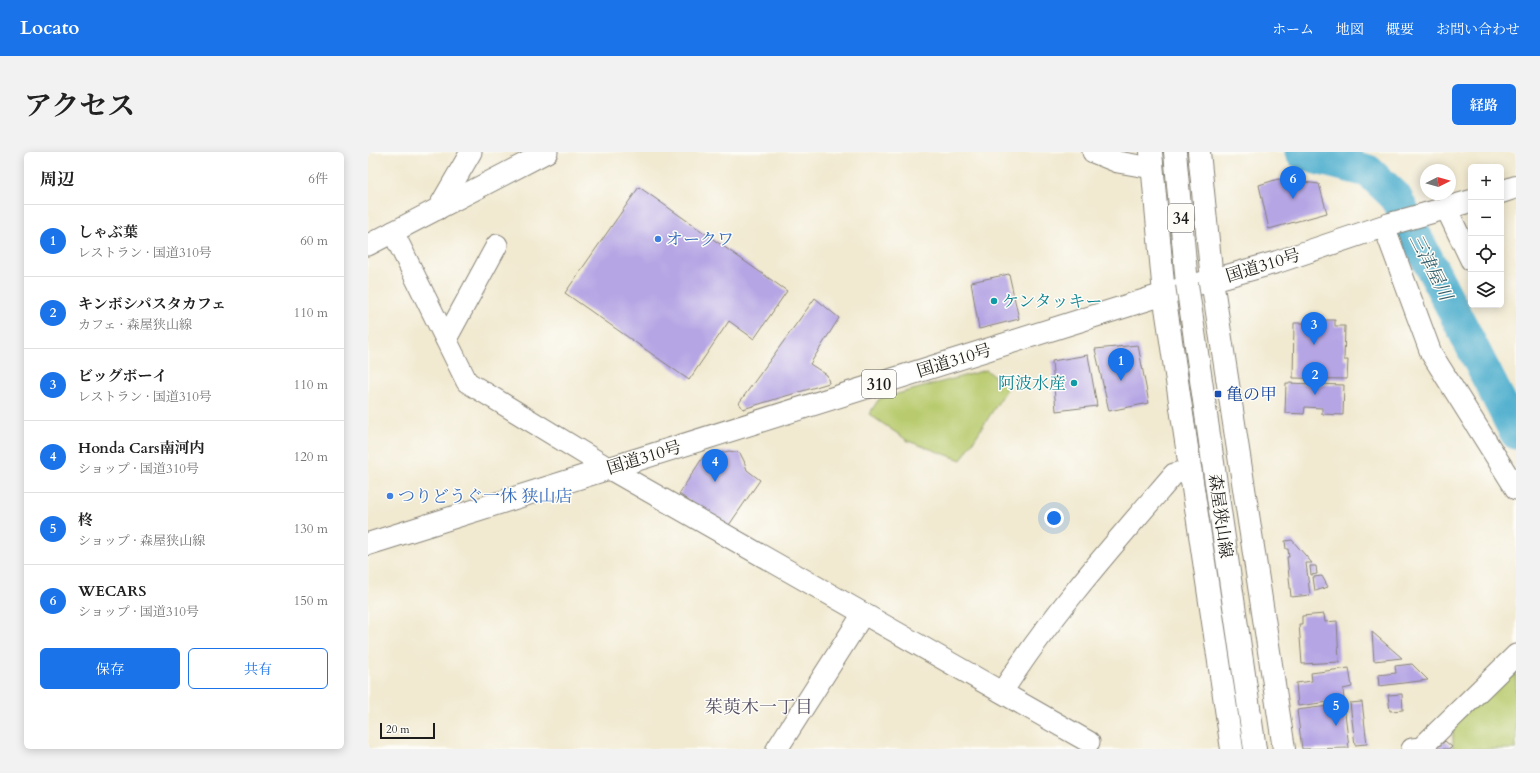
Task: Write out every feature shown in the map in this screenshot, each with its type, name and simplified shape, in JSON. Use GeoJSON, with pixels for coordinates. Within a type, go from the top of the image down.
{"type":"FeatureCollection","features":[{"type":"Feature","properties":{"kind":"main road","name":"森屋狭山線"},"geometry":{"type":"LineString","coordinates":[[1175,152],[1187,284],[1255,749]]}},
{"type":"Feature","properties":{"kind":"main road"},"geometry":{"type":"LineString","coordinates":[[1200,157],[1212,280],[1284,749]]}},
{"type":"Feature","properties":{"kind":"main road"},"geometry":{"type":"LineString","coordinates":[[1152,159],[1164,294],[1232,749]]}},
{"type":"Feature","properties":{"kind":"main road"},"geometry":{"type":"LineString","coordinates":[[1504,191],[1516,187]]}},
{"type":"Feature","properties":{"kind":"main road","name":"国道310号"},"geometry":{"type":"LineString","coordinates":[[368,544],[1164,294],[1277,262],[1387,225],[1468,202]]}},
{"type":"Feature","properties":{"kind":"street"},"geometry":{"type":"LineString","coordinates":[[438,209],[471,152]]}},
{"type":"Feature","properties":{"kind":"street"},"geometry":{"type":"LineString","coordinates":[[368,245],[547,152]]}},
{"type":"Feature","properties":{"kind":"street"},"geometry":{"type":"LineString","coordinates":[[1093,152],[1118,162],[1152,159]]}},
{"type":"Feature","properties":{"kind":"street"},"geometry":{"type":"LineString","coordinates":[[1446,208],[1468,254]]}},
{"type":"Feature","properties":{"kind":"street"},"geometry":{"type":"LineString","coordinates":[[1387,225],[1431,353],[1516,489]]}},
{"type":"Feature","properties":{"kind":"street"},"geometry":{"type":"LineString","coordinates":[[393,232],[467,382],[608,468],[1089,742]]}},
{"type":"Feature","properties":{"kind":"street"},"geometry":{"type":"LineString","coordinates":[[446,339],[497,245]]}},
{"type":"Feature","properties":{"kind":"street"},"geometry":{"type":"LineString","coordinates":[[1002,692],[1024,657],[1095,566],[1174,474],[1191,470]]}},
{"type":"Feature","properties":{"kind":"street"},"geometry":{"type":"LineString","coordinates":[[777,749],[863,614]]}},
{"type":"Feature","properties":{"kind":"street"},"geometry":{"type":"LineString","coordinates":[[1412,749],[1421,748],[1516,655]]}},
{"type":"Feature","properties":{"kind":"green space"},"geometry":{"type":"Polygon","coordinates":[[[986,370],[1009,386],[961,460],[908,441],[869,414],[879,399],[986,370]]]}},
{"type":"Feature","properties":{"kind":"green space"},"geometry":{"type":"Polygon","coordinates":[[[1516,667],[1516,749],[1453,749],[1453,725],[1516,667]]]}},
{"type":"Feature","properties":{"kind":"building"},"geometry":{"type":"Polygon","coordinates":[[[1278,179],[1319,184],[1327,213],[1269,229],[1259,185],[1278,179]]]}},
{"type":"Feature","properties":{"kind":"building","name":"オークワ"},"geometry":{"type":"Polygon","coordinates":[[[639,187],[787,291],[754,339],[729,321],[689,380],[565,293],[639,187]]]}},
{"type":"Feature","properties":{"kind":"building","name":"ケンタッキー"},"geometry":{"type":"Polygon","coordinates":[[[1009,274],[1019,319],[979,329],[971,282],[1009,274]]]}},
{"type":"Feature","properties":{"kind":"building"},"geometry":{"type":"Polygon","coordinates":[[[815,298],[839,318],[810,364],[827,375],[829,383],[743,409],[739,403],[815,298]]]}},
{"type":"Feature","properties":{"kind":"building"},"geometry":{"type":"Polygon","coordinates":[[[1314,320],[1335,320],[1335,326],[1345,326],[1344,360],[1348,360],[1347,379],[1293,378],[1294,323],[1314,323],[1314,320]]]}},
{"type":"Feature","properties":{"kind":"building"},"geometry":{"type":"Polygon","coordinates":[[[1138,345],[1149,403],[1109,411],[1095,349],[1138,345]]]}},
{"type":"Feature","properties":{"kind":"building","name":"阿波水産"},"geometry":{"type":"Polygon","coordinates":[[[1088,355],[1097,406],[1056,411],[1052,361],[1088,355]]]}},
{"type":"Feature","properties":{"kind":"building"},"geometry":{"type":"Polygon","coordinates":[[[1286,383],[1344,385],[1343,415],[1322,414],[1322,408],[1305,407],[1304,414],[1285,413],[1286,383]]]}},
{"type":"Feature","properties":{"kind":"building"},"geometry":{"type":"Polygon","coordinates":[[[729,451],[740,453],[747,470],[760,480],[727,528],[679,494],[703,457],[729,451]]]}},
{"type":"Feature","properties":{"kind":"building"},"geometry":{"type":"Polygon","coordinates":[[[1292,540],[1312,563],[1306,563],[1310,595],[1291,597],[1287,557],[1289,557],[1285,541],[1292,540]]]}},
{"type":"Feature","properties":{"kind":"building"},"geometry":{"type":"Polygon","coordinates":[[[1310,566],[1316,566],[1317,574],[1311,575],[1310,566]]]}},
{"type":"Feature","properties":{"kind":"building"},"geometry":{"type":"Polygon","coordinates":[[[1322,576],[1328,587],[1315,591],[1313,577],[1322,576]]]}},
{"type":"Feature","properties":{"kind":"building"},"geometry":{"type":"Polygon","coordinates":[[[1324,614],[1325,622],[1337,621],[1339,662],[1302,664],[1299,624],[1302,624],[1302,616],[1324,614]]]}},
{"type":"Feature","properties":{"kind":"building"},"geometry":{"type":"Polygon","coordinates":[[[1372,632],[1402,658],[1374,661],[1372,632]]]}},
{"type":"Feature","properties":{"kind":"building"},"geometry":{"type":"Polygon","coordinates":[[[1412,664],[1428,680],[1379,686],[1378,675],[1396,673],[1395,666],[1412,664]]]}},
{"type":"Feature","properties":{"kind":"building"},"geometry":{"type":"Polygon","coordinates":[[[1349,668],[1352,687],[1343,689],[1344,700],[1298,706],[1296,683],[1312,681],[1311,673],[1349,668]]]}},
{"type":"Feature","properties":{"kind":"building"},"geometry":{"type":"Polygon","coordinates":[[[1402,694],[1403,710],[1390,711],[1388,695],[1402,694]]]}},
{"type":"Feature","properties":{"kind":"building"},"geometry":{"type":"Polygon","coordinates":[[[1362,702],[1367,744],[1355,745],[1350,703],[1362,702]]]}},
{"type":"Feature","properties":{"kind":"building"},"geometry":{"type":"Polygon","coordinates":[[[1344,704],[1349,748],[1302,749],[1297,710],[1344,704]]]}},
{"type":"Feature","properties":{"kind":"building"},"geometry":{"type":"Polygon","coordinates":[[[1445,741],[1452,747],[1450,749],[1436,749],[1445,741]]]}},
{"type":"Feature","properties":{"kind":"waterway","name":"三津屋川"},"geometry":{"type":"LineString","coordinates":[[1301,152],[1316,158],[1368,171],[1395,196],[1516,433]]}},
{"type":"Feature","properties":{"kind":"place","name":"WECARS"},"geometry":{"type":"Point","coordinates":[1293,199]}},
{"type":"Feature","properties":{"kind":"place","name":"オークワ"},"geometry":{"type":"Point","coordinates":[658,239]}},
{"type":"Feature","properties":{"kind":"place","name":"ケンタッキー"},"geometry":{"type":"Point","coordinates":[994,301]}},
{"type":"Feature","properties":{"kind":"place","name":"ビッグボーイ"},"geometry":{"type":"Point","coordinates":[1314,345]}},
{"type":"Feature","properties":{"kind":"place","name":"しゃぶ葉"},"geometry":{"type":"Point","coordinates":[1121,381]}},
{"type":"Feature","properties":{"kind":"place","name":"阿波水産"},"geometry":{"type":"Point","coordinates":[1074,383]}},
{"type":"Feature","properties":{"kind":"place","name":"亀の甲"},"geometry":{"type":"Point","coordinates":[1218,394]}},
{"type":"Feature","properties":{"kind":"place","name":"キンボシパスタカフェ"},"geometry":{"type":"Point","coordinates":[1315,395]}},
{"type":"Feature","properties":{"kind":"place","name":"Honda Cars南河内"},"geometry":{"type":"Point","coordinates":[715,482]}},
{"type":"Feature","properties":{"kind":"place","name":"つりどうぐ一休 狭山店"},"geometry":{"type":"Point","coordinates":[390,496]}},
{"type":"Feature","properties":{"kind":"place","name":"柊"},"geometry":{"type":"Point","coordinates":[1336,726]}},
{"type":"Feature","properties":{"kind":"district","name":"茱萸木一丁目"},"geometry":{"type":"Point","coordinates":[759,707]}}]}
